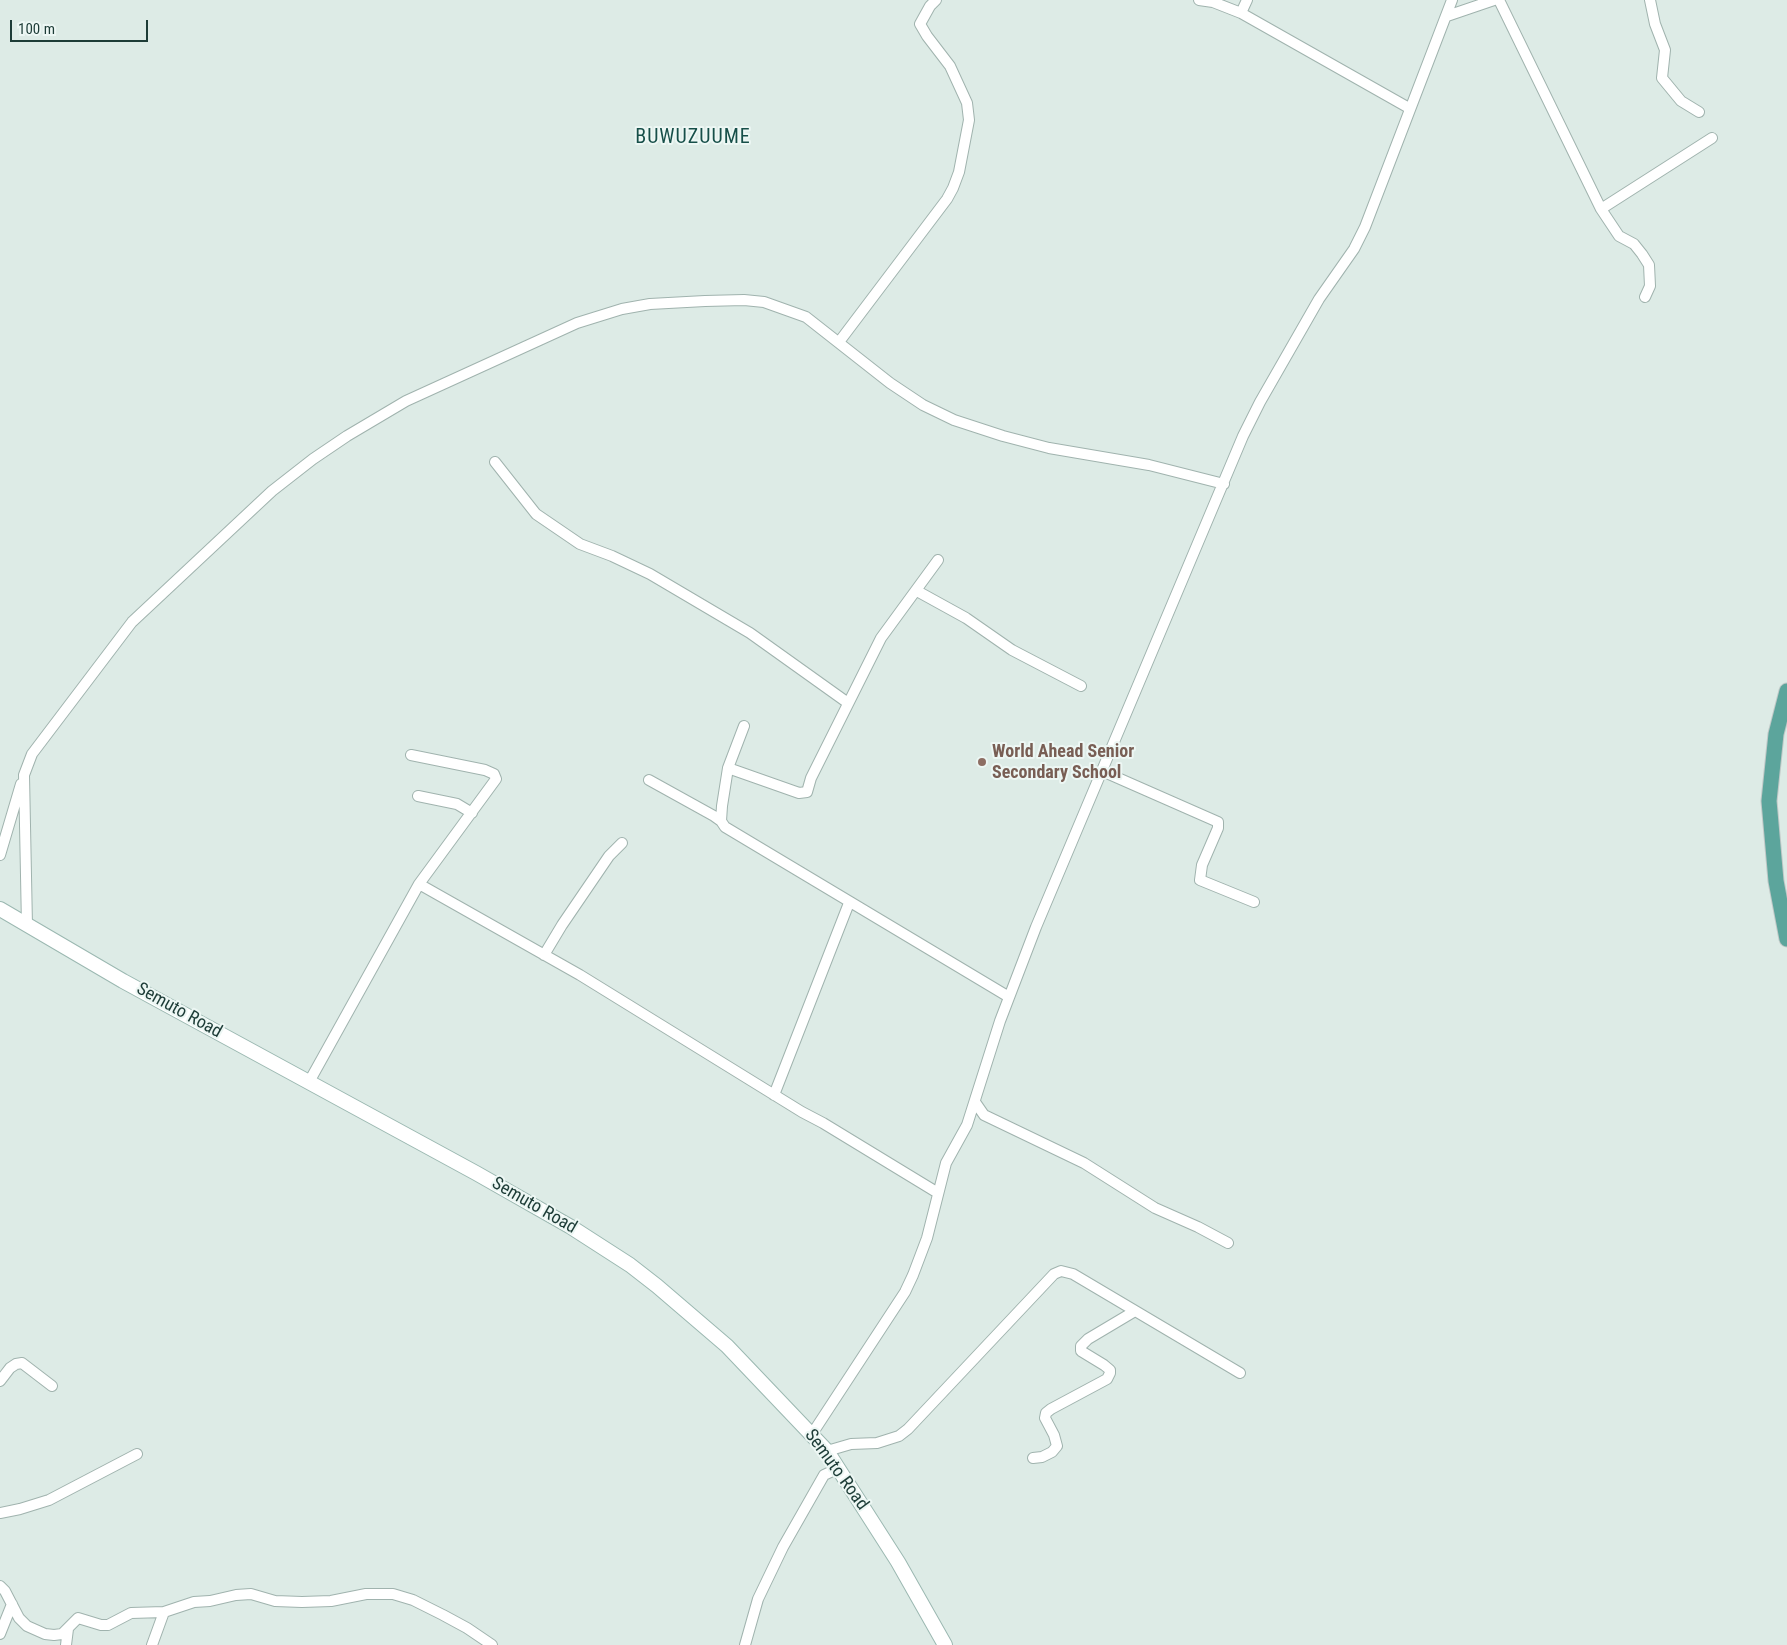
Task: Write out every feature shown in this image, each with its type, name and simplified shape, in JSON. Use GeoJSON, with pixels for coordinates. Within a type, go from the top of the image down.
{"type":"FeatureCollection","features":[{"type":"Feature","properties":{"kind":"main road"},"geometry":{"type":"LineString","coordinates":[[1787,691],[1776,734],[1769,801],[1776,881],[1787,939]]}},
{"type":"Feature","properties":{"kind":"main road","name":"Semuto Road"},"geometry":{"type":"LineString","coordinates":[[0,909],[123,981],[485,1178],[571,1227],[630,1265],[657,1286],[727,1346],[812,1434],[839,1468],[898,1562],[945,1645]]}},
{"type":"Feature","properties":{"kind":"street"},"geometry":{"type":"LineString","coordinates":[[839,342],[947,199],[959,172],[969,120],[967,102],[950,66],[920,24],[930,6],[936,0]]}},
{"type":"Feature","properties":{"kind":"street"},"geometry":{"type":"LineString","coordinates":[[1199,0],[1213,2],[1241,13],[1409,108]]}},
{"type":"Feature","properties":{"kind":"street"},"geometry":{"type":"LineString","coordinates":[[1241,13],[1247,0]]}},
{"type":"Feature","properties":{"kind":"street"},"geometry":{"type":"LineString","coordinates":[[812,1434],[905,1292],[922,1256],[946,1164],[961,1139],[975,1102],[1000,1021],[1036,927],[1243,436],[1260,402],[1319,300],[1354,249],[1365,227],[1409,108],[1452,0]]}},
{"type":"Feature","properties":{"kind":"street"},"geometry":{"type":"LineString","coordinates":[[1447,16],[1494,0]]}},
{"type":"Feature","properties":{"kind":"street"},"geometry":{"type":"LineString","coordinates":[[1499,0],[1601,209],[1619,236],[1634,244],[1649,265],[1650,286],[1645,297]]}},
{"type":"Feature","properties":{"kind":"street"},"geometry":{"type":"LineString","coordinates":[[1650,0],[1665,50],[1662,78],[1681,101],[1699,112]]}},
{"type":"Feature","properties":{"kind":"street"},"geometry":{"type":"LineString","coordinates":[[1601,209],[1712,138]]}},
{"type":"Feature","properties":{"kind":"street"},"geometry":{"type":"LineString","coordinates":[[0,855],[32,754],[132,622],[272,490],[347,436],[406,401],[577,324],[622,309],[650,304],[705,301],[744,300],[764,302],[806,317],[905,394],[954,420],[1049,448],[1131,461],[1224,484]]}},
{"type":"Feature","properties":{"kind":"street"},"geometry":{"type":"LineString","coordinates":[[495,462],[536,514],[543,519],[580,544],[612,556],[650,574],[750,632],[848,703]]}},
{"type":"Feature","properties":{"kind":"street"},"geometry":{"type":"LineString","coordinates":[[728,768],[800,793],[807,792],[848,703],[881,638],[938,560]]}},
{"type":"Feature","properties":{"kind":"street"},"geometry":{"type":"LineString","coordinates":[[917,591],[966,618],[1012,650],[1081,686]]}},
{"type":"Feature","properties":{"kind":"street"},"geometry":{"type":"LineString","coordinates":[[721,821],[728,768],[744,726]]}},
{"type":"Feature","properties":{"kind":"street"},"geometry":{"type":"LineString","coordinates":[[309,1082],[419,884],[496,779],[494,774],[485,770],[411,755]]}},
{"type":"Feature","properties":{"kind":"street"},"geometry":{"type":"LineString","coordinates":[[1102,771],[1218,822],[1218,828],[1202,865],[1200,880],[1254,902]]}},
{"type":"Feature","properties":{"kind":"street"},"geometry":{"type":"LineString","coordinates":[[24,775],[27,926]]}},
{"type":"Feature","properties":{"kind":"street"},"geometry":{"type":"LineString","coordinates":[[649,780],[721,821],[725,827],[849,903],[1009,997]]}},
{"type":"Feature","properties":{"kind":"street"},"geometry":{"type":"LineString","coordinates":[[418,796],[456,804],[472,813]]}},
{"type":"Feature","properties":{"kind":"street"},"geometry":{"type":"LineString","coordinates":[[544,955],[567,917],[609,856],[622,843]]}},
{"type":"Feature","properties":{"kind":"street"},"geometry":{"type":"LineString","coordinates":[[419,884],[580,975],[774,1095],[938,1193]]}},
{"type":"Feature","properties":{"kind":"street"},"geometry":{"type":"LineString","coordinates":[[774,1095],[849,903]]}},
{"type":"Feature","properties":{"kind":"street"},"geometry":{"type":"LineString","coordinates":[[975,1102],[984,1115],[1084,1163],[1155,1208],[1198,1227],[1228,1244]]}},
{"type":"Feature","properties":{"kind":"street"},"geometry":{"type":"LineString","coordinates":[[826,1452],[851,1444],[877,1443],[899,1436],[908,1429],[1054,1274],[1061,1271],[1073,1274],[1240,1373]]}},
{"type":"Feature","properties":{"kind":"street"},"geometry":{"type":"LineString","coordinates":[[1033,1458],[1042,1457],[1052,1452],[1057,1446],[1054,1435],[1045,1418],[1046,1413],[1107,1379],[1110,1373],[1110,1370],[1104,1365],[1081,1351],[1081,1346],[1135,1311]]}},
{"type":"Feature","properties":{"kind":"street"},"geometry":{"type":"LineString","coordinates":[[0,1381],[10,1368],[22,1363],[52,1386]]}},
{"type":"Feature","properties":{"kind":"street"},"geometry":{"type":"LineString","coordinates":[[0,1512],[20,1509],[49,1500],[137,1454]]}},
{"type":"Feature","properties":{"kind":"street"},"geometry":{"type":"LineString","coordinates":[[745,1645],[758,1599],[783,1548],[824,1475],[839,1468]]}},
{"type":"Feature","properties":{"kind":"street"},"geometry":{"type":"LineString","coordinates":[[0,1586],[5,1591],[19,1618],[27,1626],[45,1634],[62,1634],[78,1618],[101,1625],[108,1625],[131,1613],[164,1612],[194,1602],[210,1601],[236,1595],[251,1594],[275,1601],[302,1602],[331,1601],[366,1594],[393,1594],[443,1614],[492,1645]]}},
{"type":"Feature","properties":{"kind":"street"},"geometry":{"type":"LineString","coordinates":[[0,1634],[12,1604]]}},
{"type":"Feature","properties":{"kind":"street"},"geometry":{"type":"LineString","coordinates":[[152,1645],[164,1612]]}},
{"type":"Feature","properties":{"kind":"street"},"geometry":{"type":"LineString","coordinates":[[66,1645],[68,1629]]}},
{"type":"Feature","properties":{"kind":"place","name":"World Ahead Senior Secondary School"},"geometry":{"type":"Point","coordinates":[982,762]}},
{"type":"Feature","properties":{"kind":"district","name":"BUWUZUUME"},"geometry":{"type":"Point","coordinates":[693,138]}}]}
